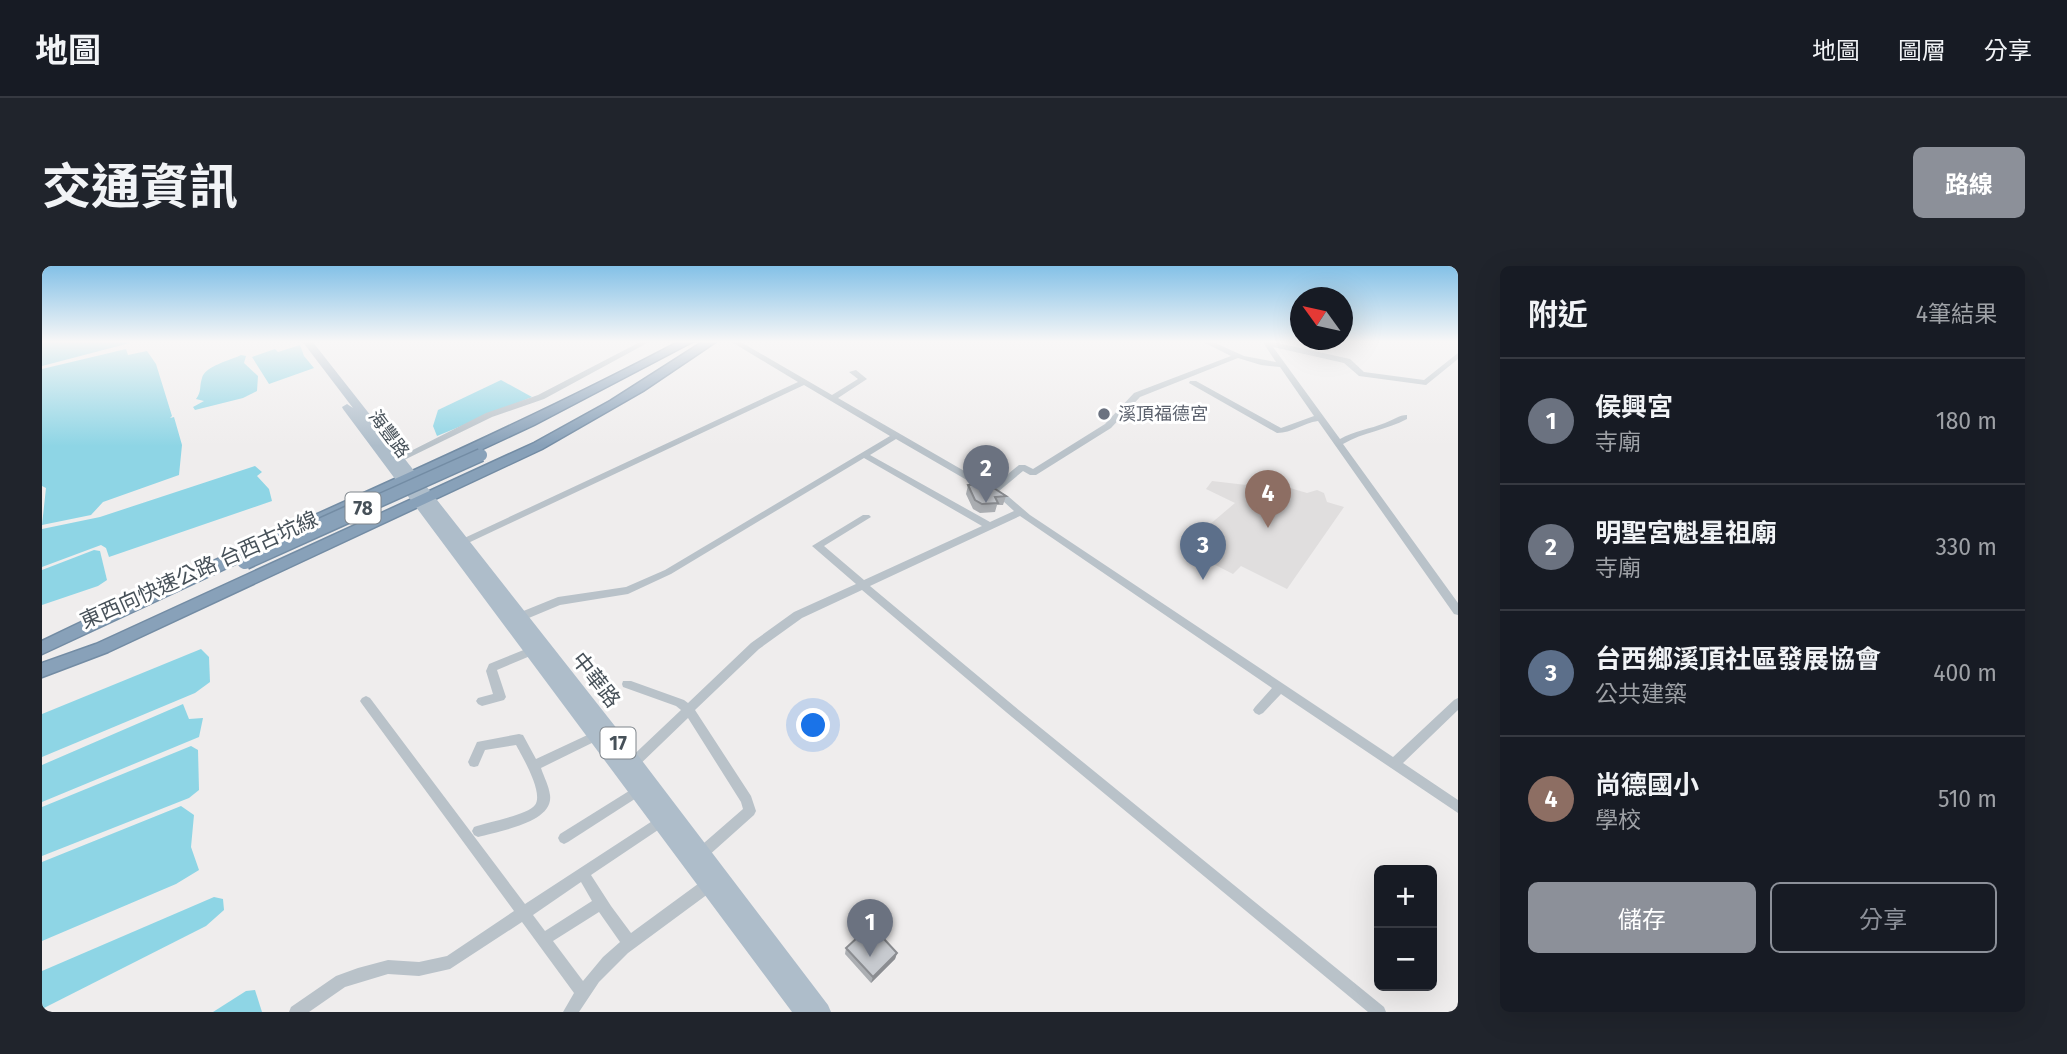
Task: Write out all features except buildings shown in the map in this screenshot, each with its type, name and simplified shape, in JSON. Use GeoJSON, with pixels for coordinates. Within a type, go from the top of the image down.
{"type":"FeatureCollection","features":[{"type":"Feature","properties":{"kind":"highway"},"geometry":{"type":"LineString","coordinates":[[42,650],[200,571],[407,478],[624,376]]}},
{"type":"Feature","properties":{"kind":"highway","name":"東西向快速公路 台西古坑線"},"geometry":{"type":"LineString","coordinates":[[483,459],[633,376]]}},
{"type":"Feature","properties":{"kind":"highway","name":"東西向快速公路 台西古坑線"},"geometry":{"type":"LineString","coordinates":[[42,664],[248,565],[625,392],[652,376]]}},
{"type":"Feature","properties":{"kind":"highway"},"geometry":{"type":"LineString","coordinates":[[42,670],[102,648],[575,428],[660,376]]}},
{"type":"Feature","properties":{"kind":"highway","name":"東西向快速公路 台西古坑線"},"geometry":{"type":"LineString","coordinates":[[42,650],[248,565]]}},
{"type":"Feature","properties":{"kind":"main road","name":"海豐路"},"geometry":{"type":"LineString","coordinates":[[325,376],[407,478]]}},
{"type":"Feature","properties":{"kind":"main road","name":"海豐路"},"geometry":{"type":"LineString","coordinates":[[334,376],[399,459],[407,478]]}},
{"type":"Feature","properties":{"kind":"main road","name":"中華路"},"geometry":{"type":"LineString","coordinates":[[407,478],[531,651],[596,736],[629,768],[638,791],[660,822],[804,1012]]}},
{"type":"Feature","properties":{"kind":"main road","name":"中華路"},"geometry":{"type":"LineString","coordinates":[[423,500],[464,542],[629,768],[702,853],[821,1012]]}},
{"type":"Feature","properties":{"kind":"street"},"geometry":{"type":"LineString","coordinates":[[399,459],[489,415],[541,397],[582,376]]}},
{"type":"Feature","properties":{"kind":"street"},"geometry":{"type":"LineString","coordinates":[[794,376],[993,491],[1020,512],[1458,807]]}},
{"type":"Feature","properties":{"kind":"street"},"geometry":{"type":"LineString","coordinates":[[833,398],[863,379],[858,376]]}},
{"type":"Feature","properties":{"kind":"street"},"geometry":{"type":"LineString","coordinates":[[993,491],[1022,467],[1033,473],[1080,445],[1108,426],[1138,396],[1188,376]]}},
{"type":"Feature","properties":{"kind":"street"},"geometry":{"type":"LineString","coordinates":[[1289,376],[1458,611]]}},
{"type":"Feature","properties":{"kind":"street"},"geometry":{"type":"LineString","coordinates":[[1375,376],[1426,383],[1434,376]]}},
{"type":"Feature","properties":{"kind":"street"},"geometry":{"type":"LineString","coordinates":[[464,542],[805,382]]}},
{"type":"Feature","properties":{"kind":"street"},"geometry":{"type":"LineString","coordinates":[[1193,383],[1280,431],[1288,430],[1309,418],[1319,418]]}},
{"type":"Feature","properties":{"kind":"street"},"geometry":{"type":"LineString","coordinates":[[1338,444],[1355,432],[1383,429],[1404,417]]}},
{"type":"Feature","properties":{"kind":"street"},"geometry":{"type":"LineString","coordinates":[[520,617],[558,601],[628,590],[668,572],[897,435]]}},
{"type":"Feature","properties":{"kind":"street"},"geometry":{"type":"LineString","coordinates":[[863,454],[990,526]]}},
{"type":"Feature","properties":{"kind":"street"},"geometry":{"type":"LineString","coordinates":[[629,768],[755,646],[798,615],[1020,512]]}},
{"type":"Feature","properties":{"kind":"street"},"geometry":{"type":"LineString","coordinates":[[866,517],[817,545],[1379,1012]]}},
{"type":"Feature","properties":{"kind":"street"},"geometry":{"type":"LineString","coordinates":[[482,701],[500,697],[491,671],[493,667],[531,651]]}},
{"type":"Feature","properties":{"kind":"street"},"geometry":{"type":"LineString","coordinates":[[627,684],[680,703],[689,710],[747,800],[750,811],[702,853]]}},
{"type":"Feature","properties":{"kind":"street"},"geometry":{"type":"LineString","coordinates":[[1259,710],[1279,688]]}},
{"type":"Feature","properties":{"kind":"street"},"geometry":{"type":"LineString","coordinates":[[366,701],[583,993]]}},
{"type":"Feature","properties":{"kind":"street"},"geometry":{"type":"LineString","coordinates":[[1394,764],[1458,704]]}},
{"type":"Feature","properties":{"kind":"street"},"geometry":{"type":"LineString","coordinates":[[534,766],[596,736]]}},
{"type":"Feature","properties":{"kind":"street"},"geometry":{"type":"LineString","coordinates":[[474,762],[481,746],[519,739],[534,766],[544,796],[539,810],[530,816],[478,831]]}},
{"type":"Feature","properties":{"kind":"street"},"geometry":{"type":"LineString","coordinates":[[564,838],[638,791]]}},
{"type":"Feature","properties":{"kind":"street"},"geometry":{"type":"LineString","coordinates":[[296,1012],[341,981],[358,975],[388,967],[419,969],[450,962],[660,822]]}},
{"type":"Feature","properties":{"kind":"street"},"geometry":{"type":"LineString","coordinates":[[583,874],[631,943]]}},
{"type":"Feature","properties":{"kind":"street"},"geometry":{"type":"LineString","coordinates":[[570,1012],[596,971],[708,886]]}},
{"type":"Feature","properties":{"kind":"street"},"geometry":{"type":"LineString","coordinates":[[543,940],[601,903]]}},
{"type":"Feature","properties":{"kind":"shaded area"},"geometry":{"type":"Polygon","coordinates":[[[1212,481],[1255,486],[1273,483],[1307,493],[1317,490],[1324,493],[1327,502],[1344,507],[1287,589],[1241,566],[1233,574],[1182,548],[1235,503],[1206,489],[1212,481]]]}},
{"type":"Feature","properties":{"kind":"water"},"geometry":{"type":"Polygon","coordinates":[[[42,376],[160,376],[172,416],[170,418],[174,417],[182,445],[179,475],[103,502],[91,515],[42,525],[46,488],[42,486],[42,376]]]}},
{"type":"Feature","properties":{"kind":"water"},"geometry":{"type":"Polygon","coordinates":[[[203,376],[258,376],[257,391],[243,398],[195,410],[193,407],[204,401],[196,399],[203,376]]]}},
{"type":"Feature","properties":{"kind":"water"},"geometry":{"type":"Polygon","coordinates":[[[264,376],[292,376],[269,384],[264,376]]]}},
{"type":"Feature","properties":{"kind":"water"},"geometry":{"type":"Polygon","coordinates":[[[501,380],[532,397],[437,436],[433,426],[438,410],[501,380]]]}},
{"type":"Feature","properties":{"kind":"water"},"geometry":{"type":"Polygon","coordinates":[[[255,466],[262,472],[257,476],[269,489],[272,501],[109,557],[106,548],[101,545],[42,567],[42,529],[100,517],[255,466]]]}},
{"type":"Feature","properties":{"kind":"water"},"geometry":{"type":"Polygon","coordinates":[[[94,550],[100,551],[107,580],[98,586],[42,605],[42,570],[94,550]]]}},
{"type":"Feature","properties":{"kind":"water"},"geometry":{"type":"Polygon","coordinates":[[[201,649],[209,657],[210,682],[195,693],[42,757],[42,714],[201,649]]]}},
{"type":"Feature","properties":{"kind":"water"},"geometry":{"type":"Polygon","coordinates":[[[183,704],[189,719],[203,718],[199,737],[42,802],[42,765],[183,704]]]}},
{"type":"Feature","properties":{"kind":"water"},"geometry":{"type":"Polygon","coordinates":[[[191,746],[198,750],[199,790],[189,798],[42,856],[42,807],[191,746]]]}},
{"type":"Feature","properties":{"kind":"water"},"geometry":{"type":"Polygon","coordinates":[[[181,806],[194,815],[191,847],[199,870],[176,884],[42,941],[42,862],[181,806]]]}},
{"type":"Feature","properties":{"kind":"water"},"geometry":{"type":"Polygon","coordinates":[[[214,897],[223,899],[224,910],[206,926],[42,1009],[42,971],[214,897]]]}},
{"type":"Feature","properties":{"kind":"water"},"geometry":{"type":"Polygon","coordinates":[[[255,990],[262,1012],[213,1012],[246,991],[255,990]]]}},
{"type":"Feature","properties":{"kind":"place","name":"溪頂福德宮"},"geometry":{"type":"Point","coordinates":[1104,414]}},
{"type":"Feature","properties":{"kind":"place","name":"明聖宮魁星祖廟"},"geometry":{"type":"Point","coordinates":[986,503]}},
{"type":"Feature","properties":{"kind":"place","name":"尚德國小"},"geometry":{"type":"Point","coordinates":[1268,528]}},
{"type":"Feature","properties":{"kind":"place","name":"台西鄉溪頂社區發展協會"},"geometry":{"type":"Point","coordinates":[1203,580]}},
{"type":"Feature","properties":{"kind":"place","name":"侯興宮"},"geometry":{"type":"Point","coordinates":[870,957]}}]}
